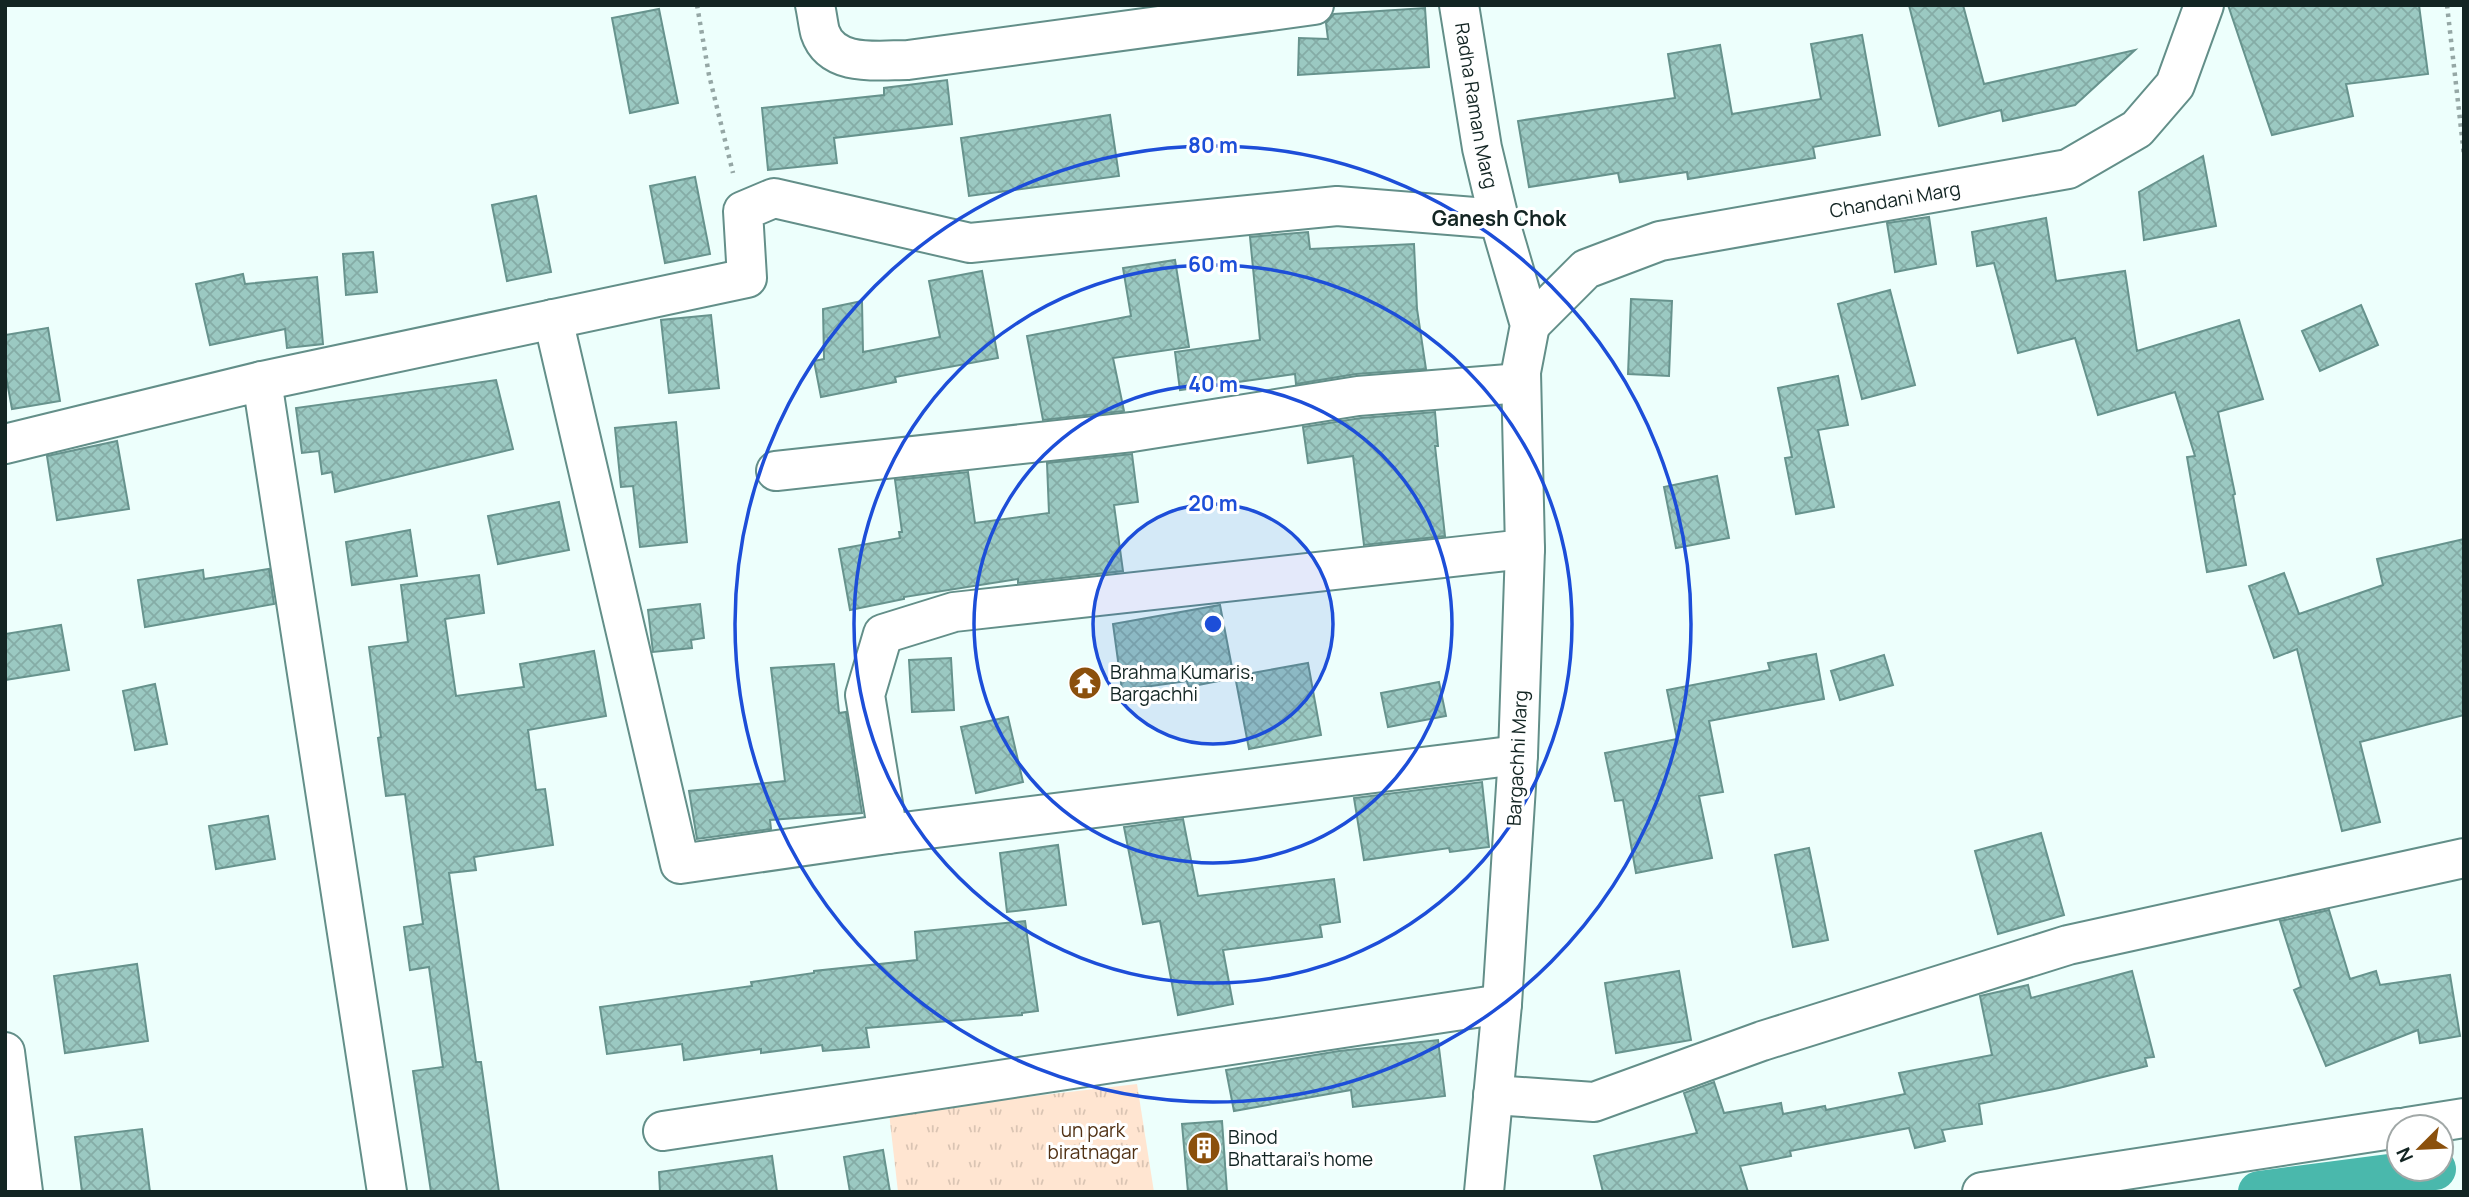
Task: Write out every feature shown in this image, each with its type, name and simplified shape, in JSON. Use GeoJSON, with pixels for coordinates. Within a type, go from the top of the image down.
{"type":"FeatureCollection","features":[{"type":"Feature","properties":{"kind":"street"},"geometry":{"type":"LineString","coordinates":[[815,5],[821,33],[828,47],[849,59],[908,60],[1314,5]]}},
{"type":"Feature","properties":{"kind":"street","name":"Radha Raman Marg"},"geometry":{"type":"LineString","coordinates":[[1459,5],[1482,148],[1499,219],[1530,325]]}},
{"type":"Feature","properties":{"kind":"street","name":"Chandani Marg"},"geometry":{"type":"LineString","coordinates":[[1530,325],[1586,269],[1660,241],[2068,169],[2137,130],[2175,85],[2204,5]]}},
{"type":"Feature","properties":{"kind":"street"},"geometry":{"type":"LineString","coordinates":[[5,444],[262,381],[747,278],[743,211],[774,198],[970,243],[1337,206],[1499,219]]}},
{"type":"Feature","properties":{"kind":"street"},"geometry":{"type":"LineString","coordinates":[[553,319],[680,864],[888,834],[1518,755]]}},
{"type":"Feature","properties":{"kind":"street","name":"Bargachhi Marg"},"geometry":{"type":"LineString","coordinates":[[1484,1192],[1502,1004],[1518,755],[1525,549],[1521,383],[1530,325]]}},
{"type":"Feature","properties":{"kind":"street"},"geometry":{"type":"LineString","coordinates":[[262,381],[387,1192]]}},
{"type":"Feature","properties":{"kind":"street"},"geometry":{"type":"LineString","coordinates":[[776,471],[1132,432],[1358,396],[1521,383]]}},
{"type":"Feature","properties":{"kind":"street"},"geometry":{"type":"LineString","coordinates":[[888,834],[865,695],[883,634],[954,612],[1525,549]]}},
{"type":"Feature","properties":{"kind":"street"},"geometry":{"type":"LineString","coordinates":[[1493,1095],[1594,1102],[1762,1041],[2068,945],[2464,858]]}},
{"type":"Feature","properties":{"kind":"street"},"geometry":{"type":"LineString","coordinates":[[663,1130],[1502,1004]]}},
{"type":"Feature","properties":{"kind":"street"},"geometry":{"type":"LineString","coordinates":[[5,1052],[23,1192]]}},
{"type":"Feature","properties":{"kind":"street"},"geometry":{"type":"LineString","coordinates":[[1982,1192],[2385,1130]]}},
{"type":"Feature","properties":{"kind":"path"},"geometry":{"type":"LineString","coordinates":[[697,5],[709,75],[743,211]]}},
{"type":"Feature","properties":{"kind":"path"},"geometry":{"type":"LineString","coordinates":[[2447,5],[2464,155]]}},
{"type":"Feature","properties":{"kind":"green space","name":"un park biratnagar"},"geometry":{"type":"Polygon","coordinates":[[[1137,1084],[1154,1192],[898,1192],[889,1113],[1137,1084]]]}},
{"type":"Feature","properties":{"kind":"building"},"geometry":{"type":"Polygon","coordinates":[[[1909,5],[1963,5],[1984,84],[2135,50],[2075,105],[2003,121],[2001,110],[1939,126],[1909,5]]]}},
{"type":"Feature","properties":{"kind":"building"},"geometry":{"type":"Polygon","coordinates":[[[2228,5],[2419,5],[2428,74],[2346,84],[2353,116],[2272,135],[2228,5]]]}},
{"type":"Feature","properties":{"kind":"building"},"geometry":{"type":"Polygon","coordinates":[[[1425,8],[1429,67],[1298,75],[1299,38],[1328,39],[1326,23],[1334,14],[1425,8]]]}},
{"type":"Feature","properties":{"kind":"building"},"geometry":{"type":"Polygon","coordinates":[[[659,9],[678,103],[630,113],[612,18],[659,9]]]}},
{"type":"Feature","properties":{"kind":"building"},"geometry":{"type":"Polygon","coordinates":[[[1862,35],[1880,135],[1813,147],[1815,158],[1688,179],[1687,172],[1620,182],[1618,173],[1529,187],[1518,121],[1675,98],[1668,54],[1720,45],[1732,114],[1821,99],[1811,44],[1862,35]]]}},
{"type":"Feature","properties":{"kind":"building"},"geometry":{"type":"Polygon","coordinates":[[[947,80],[952,124],[834,138],[837,163],[768,170],[762,108],[884,95],[884,88],[947,80]]]}},
{"type":"Feature","properties":{"kind":"building"},"geometry":{"type":"Polygon","coordinates":[[[1110,115],[1119,176],[969,196],[961,138],[1110,115]]]}},
{"type":"Feature","properties":{"kind":"building"},"geometry":{"type":"Polygon","coordinates":[[[2203,156],[2216,226],[2144,240],[2139,192],[2203,156]]]}},
{"type":"Feature","properties":{"kind":"building"},"geometry":{"type":"Polygon","coordinates":[[[695,177],[710,254],[665,263],[650,186],[695,177]]]}},
{"type":"Feature","properties":{"kind":"building"},"geometry":{"type":"Polygon","coordinates":[[[536,196],[551,272],[507,281],[492,205],[536,196]]]}},
{"type":"Feature","properties":{"kind":"building"},"geometry":{"type":"Polygon","coordinates":[[[1929,217],[1936,264],[1895,272],[1887,223],[1929,217]]]}},
{"type":"Feature","properties":{"kind":"building"},"geometry":{"type":"Polygon","coordinates":[[[2046,218],[2056,281],[2125,271],[2137,351],[2239,320],[2263,399],[2218,412],[2246,565],[2207,572],[2187,457],[2195,456],[2175,392],[2098,415],[2075,338],[2018,353],[1994,263],[1977,266],[1972,232],[2046,218]]]}},
{"type":"Feature","properties":{"kind":"building"},"geometry":{"type":"Polygon","coordinates":[[[1308,232],[1310,249],[1414,244],[1417,309],[1426,369],[1356,374],[1296,384],[1295,374],[1180,390],[1175,352],[1260,340],[1250,237],[1308,232]]]}},
{"type":"Feature","properties":{"kind":"building"},"geometry":{"type":"Polygon","coordinates":[[[373,252],[377,292],[346,295],[343,254],[373,252]]]}},
{"type":"Feature","properties":{"kind":"building"},"geometry":{"type":"Polygon","coordinates":[[[1175,260],[1189,347],[1113,358],[1124,411],[1043,420],[1027,336],[1131,316],[1123,268],[1175,260]]]}},
{"type":"Feature","properties":{"kind":"building"},"geometry":{"type":"Polygon","coordinates":[[[982,271],[998,358],[895,377],[896,382],[821,397],[814,361],[824,359],[823,309],[862,301],[863,352],[940,337],[929,281],[982,271]]]}},
{"type":"Feature","properties":{"kind":"building"},"geometry":{"type":"Polygon","coordinates":[[[243,274],[245,284],[317,277],[323,344],[287,348],[285,329],[210,345],[196,284],[243,274]]]}},
{"type":"Feature","properties":{"kind":"building"},"geometry":{"type":"Polygon","coordinates":[[[1890,290],[1915,385],[1862,399],[1838,304],[1890,290]]]}},
{"type":"Feature","properties":{"kind":"building"},"geometry":{"type":"Polygon","coordinates":[[[1631,299],[1672,301],[1669,376],[1628,374],[1631,299]]]}},
{"type":"Feature","properties":{"kind":"building"},"geometry":{"type":"Polygon","coordinates":[[[2361,305],[2378,345],[2320,371],[2302,331],[2361,305]]]}},
{"type":"Feature","properties":{"kind":"building"},"geometry":{"type":"Polygon","coordinates":[[[711,315],[719,388],[669,393],[661,320],[711,315]]]}},
{"type":"Feature","properties":{"kind":"building"},"geometry":{"type":"Polygon","coordinates":[[[48,328],[60,401],[12,409],[5,371],[5,335],[48,328]]]}},
{"type":"Feature","properties":{"kind":"building"},"geometry":{"type":"Polygon","coordinates":[[[1838,376],[1848,425],[1818,430],[1834,507],[1796,514],[1785,458],[1792,457],[1778,388],[1838,376]]]}},
{"type":"Feature","properties":{"kind":"building"},"geometry":{"type":"Polygon","coordinates":[[[496,380],[513,449],[335,492],[332,472],[322,474],[319,451],[302,453],[296,408],[496,380]]]}},
{"type":"Feature","properties":{"kind":"building"},"geometry":{"type":"Polygon","coordinates":[[[1435,412],[1438,446],[1435,446],[1445,536],[1364,545],[1353,456],[1308,463],[1303,427],[1361,418],[1435,412]]]}},
{"type":"Feature","properties":{"kind":"building"},"geometry":{"type":"Polygon","coordinates":[[[676,422],[687,542],[640,547],[633,486],[621,487],[615,428],[676,422]]]}},
{"type":"Feature","properties":{"kind":"building"},"geometry":{"type":"Polygon","coordinates":[[[117,441],[129,509],[57,520],[47,456],[117,441]]]}},
{"type":"Feature","properties":{"kind":"building"},"geometry":{"type":"Polygon","coordinates":[[[1132,454],[1138,502],[1114,505],[1123,571],[1018,583],[1018,579],[904,597],[850,610],[839,549],[900,538],[899,532],[902,532],[895,480],[968,472],[975,523],[1049,513],[1047,463],[1132,454]]]}},
{"type":"Feature","properties":{"kind":"building"},"geometry":{"type":"Polygon","coordinates":[[[1717,476],[1729,538],[1676,548],[1664,487],[1717,476]]]}},
{"type":"Feature","properties":{"kind":"building"},"geometry":{"type":"Polygon","coordinates":[[[559,502],[569,550],[498,564],[488,516],[559,502]]]}},
{"type":"Feature","properties":{"kind":"building"},"geometry":{"type":"Polygon","coordinates":[[[410,530],[417,576],[352,585],[346,542],[410,530]]]}},
{"type":"Feature","properties":{"kind":"building"},"geometry":{"type":"Polygon","coordinates":[[[2464,539],[2464,715],[2360,742],[2380,822],[2342,831],[2297,649],[2274,658],[2249,586],[2284,573],[2299,614],[2383,585],[2377,559],[2464,539]]]}},
{"type":"Feature","properties":{"kind":"building"},"geometry":{"type":"Polygon","coordinates":[[[269,569],[274,604],[145,627],[138,580],[203,570],[204,579],[269,569]]]}},
{"type":"Feature","properties":{"kind":"building"},"geometry":{"type":"Polygon","coordinates":[[[479,575],[484,613],[445,619],[456,696],[524,687],[520,664],[594,651],[606,716],[528,730],[536,790],[545,789],[553,845],[474,857],[476,870],[449,873],[476,1062],[481,1062],[499,1192],[431,1192],[413,1071],[443,1067],[429,967],[410,970],[404,927],[423,924],[405,794],[386,796],[369,647],[408,642],[401,585],[479,575]]]}},
{"type":"Feature","properties":{"kind":"building"},"geometry":{"type":"Polygon","coordinates":[[[700,604],[704,638],[691,640],[692,648],[653,652],[648,610],[700,604]]]}},
{"type":"Feature","properties":{"kind":"building"},"geometry":{"type":"Polygon","coordinates":[[[1220,605],[1234,678],[1188,687],[1187,681],[1122,690],[1113,624],[1220,605]]]}},
{"type":"Feature","properties":{"kind":"building"},"geometry":{"type":"Polygon","coordinates":[[[61,625],[69,670],[5,680],[5,634],[61,625]]]}},
{"type":"Feature","properties":{"kind":"building"},"geometry":{"type":"Polygon","coordinates":[[[1816,654],[1824,699],[1709,721],[1723,792],[1699,796],[1712,858],[1636,873],[1623,800],[1615,801],[1605,753],[1677,739],[1667,690],[1770,670],[1768,663],[1816,654]]]}},
{"type":"Feature","properties":{"kind":"building"},"geometry":{"type":"Polygon","coordinates":[[[1884,655],[1893,685],[1840,700],[1831,671],[1884,655]]]}},
{"type":"Feature","properties":{"kind":"building"},"geometry":{"type":"Polygon","coordinates":[[[951,658],[954,710],[912,712],[909,660],[951,658]]]}},
{"type":"Feature","properties":{"kind":"building"},"geometry":{"type":"Polygon","coordinates":[[[1308,663],[1321,735],[1249,749],[1235,676],[1308,663]]]}},
{"type":"Feature","properties":{"kind":"building"},"geometry":{"type":"Polygon","coordinates":[[[834,664],[839,713],[846,712],[862,813],[770,820],[771,829],[697,839],[689,791],[785,781],[771,668],[834,664]]]}},
{"type":"Feature","properties":{"kind":"building"},"geometry":{"type":"Polygon","coordinates":[[[1439,682],[1446,716],[1388,727],[1381,693],[1439,682]]]}},
{"type":"Feature","properties":{"kind":"building"},"geometry":{"type":"Polygon","coordinates":[[[155,684],[167,744],[135,750],[123,691],[155,684]]]}},
{"type":"Feature","properties":{"kind":"building"},"geometry":{"type":"Polygon","coordinates":[[[1008,717],[1023,782],[976,793],[961,727],[1008,717]]]}},
{"type":"Feature","properties":{"kind":"building"},"geometry":{"type":"Polygon","coordinates":[[[1482,782],[1489,847],[1450,852],[1449,848],[1364,860],[1354,798],[1482,782]]]}},
{"type":"Feature","properties":{"kind":"building"},"geometry":{"type":"Polygon","coordinates":[[[268,816],[275,859],[216,869],[209,826],[268,816]]]}},
{"type":"Feature","properties":{"kind":"building"},"geometry":{"type":"Polygon","coordinates":[[[1183,819],[1198,896],[1334,879],[1340,922],[1320,925],[1322,937],[1223,950],[1233,1004],[1178,1015],[1160,921],[1143,924],[1124,827],[1183,819]]]}},
{"type":"Feature","properties":{"kind":"building"},"geometry":{"type":"Polygon","coordinates":[[[2041,833],[2064,915],[1998,934],[1975,851],[2041,833]]]}},
{"type":"Feature","properties":{"kind":"building"},"geometry":{"type":"Polygon","coordinates":[[[1058,845],[1066,905],[1007,912],[1000,853],[1058,845]]]}},
{"type":"Feature","properties":{"kind":"building"},"geometry":{"type":"Polygon","coordinates":[[[1809,848],[1828,940],[1793,947],[1775,855],[1809,848]]]}},
{"type":"Feature","properties":{"kind":"building"},"geometry":{"type":"Polygon","coordinates":[[[2329,910],[2350,979],[2376,971],[2380,985],[2450,975],[2460,1036],[2420,1043],[2418,1030],[2326,1066],[2294,990],[2301,987],[2280,921],[2329,910]]]}},
{"type":"Feature","properties":{"kind":"building"},"geometry":{"type":"Polygon","coordinates":[[[1025,921],[1038,1011],[1022,1015],[866,1028],[869,1047],[823,1051],[822,1045],[761,1053],[761,1049],[684,1060],[682,1044],[607,1054],[600,1007],[752,986],[751,982],[814,971],[917,960],[915,932],[1025,921]]]}},
{"type":"Feature","properties":{"kind":"building"},"geometry":{"type":"Polygon","coordinates":[[[137,964],[148,1041],[65,1053],[54,976],[137,964]]]}},
{"type":"Feature","properties":{"kind":"building"},"geometry":{"type":"Polygon","coordinates":[[[1679,971],[1691,1040],[1616,1053],[1605,983],[1679,971]]]}},
{"type":"Feature","properties":{"kind":"building"},"geometry":{"type":"Polygon","coordinates":[[[2132,971],[2154,1057],[2145,1058],[2147,1066],[1979,1104],[1982,1124],[1942,1130],[1945,1141],[1915,1148],[1909,1128],[1790,1151],[1791,1156],[1740,1166],[1748,1192],[1603,1192],[1594,1156],[1697,1133],[1684,1093],[1714,1082],[1724,1113],[1781,1103],[1783,1114],[1825,1106],[1826,1110],[1905,1094],[1899,1073],[1992,1055],[1980,996],[2028,985],[2031,998],[2132,971]]]}},
{"type":"Feature","properties":{"kind":"building"},"geometry":{"type":"Polygon","coordinates":[[[1438,1040],[1445,1096],[1353,1107],[1351,1090],[1234,1111],[1226,1070],[1339,1051],[1438,1040]]]}},
{"type":"Feature","properties":{"kind":"building","name":"Binod Bhattarai's home"},"geometry":{"type":"Polygon","coordinates":[[[1222,1121],[1227,1192],[1188,1192],[1182,1124],[1222,1121]]]}},
{"type":"Feature","properties":{"kind":"building"},"geometry":{"type":"Polygon","coordinates":[[[142,1129],[150,1192],[82,1192],[75,1137],[142,1129]]]}},
{"type":"Feature","properties":{"kind":"building"},"geometry":{"type":"Polygon","coordinates":[[[883,1150],[890,1192],[850,1192],[844,1157],[883,1150]]]}},
{"type":"Feature","properties":{"kind":"building"},"geometry":{"type":"Polygon","coordinates":[[[772,1156],[777,1192],[660,1192],[659,1172],[772,1156]]]}},
{"type":"Feature","properties":{"kind":"waterway"},"geometry":{"type":"LineString","coordinates":[[2259,1192],[2385,1176]]}},
{"type":"Feature","properties":{"kind":"place","name":"Brahma Kumaris, Bargachhi"},"geometry":{"type":"Point","coordinates":[1085,683]}},
{"type":"Feature","properties":{"kind":"place","name":"Binod Bhattarai's home"},"geometry":{"type":"Point","coordinates":[1204,1148]}},
{"type":"Feature","properties":{"kind":"district","name":"Ganesh Chok"},"geometry":{"type":"Point","coordinates":[1499,219]}}]}
